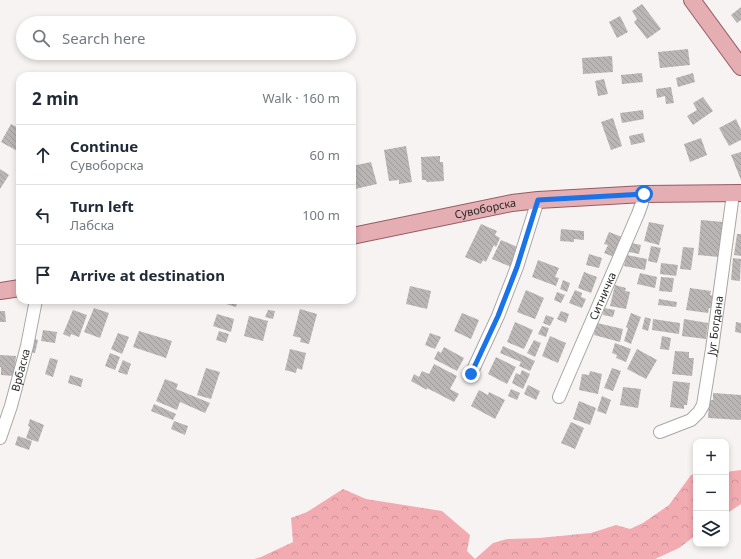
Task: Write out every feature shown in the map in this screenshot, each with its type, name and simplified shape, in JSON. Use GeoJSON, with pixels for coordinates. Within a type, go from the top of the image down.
{"type":"FeatureCollection","features":[{"type":"Feature","properties":{"kind":"main road"},"geometry":{"type":"LineString","coordinates":[[692,0],[741,67]]}},
{"type":"Feature","properties":{"kind":"main road","name":"Сувоборска"},"geometry":{"type":"LineString","coordinates":[[356,235],[512,203],[538,200],[644,194],[737,194]]}},
{"type":"Feature","properties":{"kind":"main road"},"geometry":{"type":"LineString","coordinates":[[0,291],[16,289]]}},
{"type":"Feature","properties":{"kind":"street","name":"Ситничка"},"geometry":{"type":"LineString","coordinates":[[559,397],[638,214],[644,194]]}},
{"type":"Feature","properties":{"kind":"street","name":"Југ Богдана"},"geometry":{"type":"LineString","coordinates":[[660,432],[691,420],[699,412],[703,405],[737,194]]}},
{"type":"Feature","properties":{"kind":"street"},"geometry":{"type":"LineString","coordinates":[[471,374],[498,316],[517,267],[538,200]]}},
{"type":"Feature","properties":{"kind":"street","name":"Врбаска"},"geometry":{"type":"LineString","coordinates":[[0,438],[11,406],[27,346],[35,304]]}},
{"type":"Feature","properties":{"kind":"green space"},"geometry":{"type":"Polygon","coordinates":[[[741,470],[741,504],[729,512],[729,475],[729,472],[741,470]]]}},
{"type":"Feature","properties":{"kind":"green space"},"geometry":{"type":"Polygon","coordinates":[[[691,475],[693,475],[693,537],[679,548],[655,559],[475,559],[493,543],[507,539],[539,538],[591,533],[616,525],[630,529],[643,523],[669,505],[691,475]]]}},
{"type":"Feature","properties":{"kind":"green space"},"geometry":{"type":"Polygon","coordinates":[[[343,489],[366,499],[442,511],[470,535],[467,551],[475,559],[254,559],[293,542],[291,518],[307,512],[343,489]]]}},
{"type":"Feature","properties":{"kind":"building"},"geometry":{"type":"Polygon","coordinates":[[[642,4],[661,29],[647,39],[634,22],[637,19],[632,11],[642,4]]]}},
{"type":"Feature","properties":{"kind":"building"},"geometry":{"type":"Polygon","coordinates":[[[741,7],[741,20],[737,23],[731,15],[741,7]]]}},
{"type":"Feature","properties":{"kind":"building"},"geometry":{"type":"Polygon","coordinates":[[[620,16],[628,32],[617,38],[609,22],[620,16]]]}},
{"type":"Feature","properties":{"kind":"building"},"geometry":{"type":"Polygon","coordinates":[[[688,49],[690,65],[660,68],[658,52],[688,49]]]}},
{"type":"Feature","properties":{"kind":"building"},"geometry":{"type":"Polygon","coordinates":[[[612,56],[613,72],[583,74],[582,58],[612,56]]]}},
{"type":"Feature","properties":{"kind":"building"},"geometry":{"type":"Polygon","coordinates":[[[642,73],[643,82],[622,84],[621,75],[642,73]]]}},
{"type":"Feature","properties":{"kind":"building"},"geometry":{"type":"Polygon","coordinates":[[[693,73],[695,82],[678,87],[676,78],[693,73]]]}},
{"type":"Feature","properties":{"kind":"building"},"geometry":{"type":"Polygon","coordinates":[[[604,79],[608,94],[598,96],[595,81],[604,79]]]}},
{"type":"Feature","properties":{"kind":"building"},"geometry":{"type":"Polygon","coordinates":[[[671,87],[674,103],[666,104],[665,96],[657,98],[656,89],[671,87]]]}},
{"type":"Feature","properties":{"kind":"building"},"geometry":{"type":"Polygon","coordinates":[[[703,97],[713,111],[693,125],[687,116],[697,110],[693,103],[703,97]]]}},
{"type":"Feature","properties":{"kind":"building"},"geometry":{"type":"Polygon","coordinates":[[[643,110],[644,119],[622,123],[620,113],[643,110]]]}},
{"type":"Feature","properties":{"kind":"building"},"geometry":{"type":"Polygon","coordinates":[[[613,118],[622,146],[611,150],[601,122],[613,118]]]}},
{"type":"Feature","properties":{"kind":"building"},"geometry":{"type":"Polygon","coordinates":[[[736,119],[741,130],[741,140],[729,146],[719,128],[736,119]]]}},
{"type":"Feature","properties":{"kind":"building"},"geometry":{"type":"Polygon","coordinates":[[[11,124],[16,127],[16,150],[1,142],[11,124]]]}},
{"type":"Feature","properties":{"kind":"building"},"geometry":{"type":"Polygon","coordinates":[[[643,133],[645,142],[631,145],[629,136],[643,133]]]}},
{"type":"Feature","properties":{"kind":"building"},"geometry":{"type":"Polygon","coordinates":[[[701,138],[707,155],[690,162],[684,144],[701,138]]]}},
{"type":"Feature","properties":{"kind":"building"},"geometry":{"type":"Polygon","coordinates":[[[406,146],[412,182],[399,184],[399,180],[389,181],[384,150],[406,146]]]}},
{"type":"Feature","properties":{"kind":"building"},"geometry":{"type":"Polygon","coordinates":[[[741,152],[741,180],[731,155],[741,152]]]}},
{"type":"Feature","properties":{"kind":"building"},"geometry":{"type":"Polygon","coordinates":[[[440,156],[440,162],[443,162],[444,181],[427,182],[426,180],[422,180],[421,157],[440,156]]]}},
{"type":"Feature","properties":{"kind":"building"},"geometry":{"type":"Polygon","coordinates":[[[371,162],[377,184],[356,189],[356,165],[371,162]]]}},
{"type":"Feature","properties":{"kind":"building"},"geometry":{"type":"Polygon","coordinates":[[[0,169],[9,175],[0,189],[0,169]]]}},
{"type":"Feature","properties":{"kind":"building"},"geometry":{"type":"Polygon","coordinates":[[[701,220],[723,222],[719,257],[698,255],[701,220]]]}},
{"type":"Feature","properties":{"kind":"building"},"geometry":{"type":"Polygon","coordinates":[[[649,222],[664,225],[659,245],[644,241],[649,222]]]}},
{"type":"Feature","properties":{"kind":"building"},"geometry":{"type":"Polygon","coordinates":[[[481,224],[497,231],[495,235],[500,238],[496,247],[494,245],[486,262],[483,260],[481,264],[465,257],[481,224]]]}},
{"type":"Feature","properties":{"kind":"building"},"geometry":{"type":"Polygon","coordinates":[[[561,229],[584,231],[584,240],[574,239],[574,242],[560,241],[561,229]]]}},
{"type":"Feature","properties":{"kind":"building"},"geometry":{"type":"Polygon","coordinates":[[[609,232],[622,237],[614,257],[604,253],[608,245],[604,244],[609,232]]]}},
{"type":"Feature","properties":{"kind":"building"},"geometry":{"type":"Polygon","coordinates":[[[737,234],[741,234],[741,256],[734,255],[737,234]]]}},
{"type":"Feature","properties":{"kind":"building"},"geometry":{"type":"Polygon","coordinates":[[[501,240],[520,248],[511,267],[492,259],[501,240]]]}},
{"type":"Feature","properties":{"kind":"building"},"geometry":{"type":"Polygon","coordinates":[[[631,243],[641,245],[639,254],[629,252],[631,243]]]}},
{"type":"Feature","properties":{"kind":"building"},"geometry":{"type":"Polygon","coordinates":[[[651,246],[661,248],[657,263],[648,261],[651,246]]]}},
{"type":"Feature","properties":{"kind":"building"},"geometry":{"type":"Polygon","coordinates":[[[683,247],[694,248],[691,270],[680,269],[683,247]]]}},
{"type":"Feature","properties":{"kind":"building"},"geometry":{"type":"Polygon","coordinates":[[[589,254],[602,258],[599,268],[586,265],[589,254]]]}},
{"type":"Feature","properties":{"kind":"building"},"geometry":{"type":"Polygon","coordinates":[[[627,255],[647,259],[645,270],[624,266],[627,255]]]}},
{"type":"Feature","properties":{"kind":"building"},"geometry":{"type":"Polygon","coordinates":[[[733,258],[741,259],[740,281],[731,280],[733,258]]]}},
{"type":"Feature","properties":{"kind":"building"},"geometry":{"type":"Polygon","coordinates":[[[538,260],[559,268],[555,277],[559,278],[556,286],[532,277],[538,260]]]}},
{"type":"Feature","properties":{"kind":"building"},"geometry":{"type":"Polygon","coordinates":[[[661,263],[678,265],[676,276],[660,274],[661,263]]]}},
{"type":"Feature","properties":{"kind":"building"},"geometry":{"type":"Polygon","coordinates":[[[584,272],[597,277],[591,293],[578,288],[584,272]]]}},
{"type":"Feature","properties":{"kind":"building"},"geometry":{"type":"Polygon","coordinates":[[[640,273],[657,277],[655,288],[637,284],[640,273]]]}},
{"type":"Feature","properties":{"kind":"building"},"geometry":{"type":"Polygon","coordinates":[[[661,277],[674,278],[672,292],[659,291],[661,277]]]}},
{"type":"Feature","properties":{"kind":"building"},"geometry":{"type":"Polygon","coordinates":[[[563,280],[570,283],[567,292],[560,289],[563,280]]]}},
{"type":"Feature","properties":{"kind":"building"},"geometry":{"type":"Polygon","coordinates":[[[615,285],[626,288],[625,291],[630,292],[626,309],[610,306],[615,285]]]}},
{"type":"Feature","properties":{"kind":"building"},"geometry":{"type":"Polygon","coordinates":[[[410,286],[431,291],[427,309],[406,304],[410,286]]]}},
{"type":"Feature","properties":{"kind":"building"},"geometry":{"type":"Polygon","coordinates":[[[690,288],[711,291],[710,295],[714,296],[712,308],[709,308],[708,313],[686,310],[690,288]]]}},
{"type":"Feature","properties":{"kind":"building"},"geometry":{"type":"Polygon","coordinates":[[[526,290],[544,298],[535,319],[517,312],[526,290]]]}},
{"type":"Feature","properties":{"kind":"building"},"geometry":{"type":"Polygon","coordinates":[[[575,290],[582,293],[581,297],[586,299],[582,308],[569,303],[575,290]]]}},
{"type":"Feature","properties":{"kind":"building"},"geometry":{"type":"Polygon","coordinates":[[[557,292],[565,295],[561,303],[554,300],[557,292]]]}},
{"type":"Feature","properties":{"kind":"building"},"geometry":{"type":"Polygon","coordinates":[[[659,299],[677,302],[676,307],[658,305],[659,299]]]}},
{"type":"Feature","properties":{"kind":"building"},"geometry":{"type":"Polygon","coordinates":[[[226,304],[237,304],[236,307],[226,304]]]}},
{"type":"Feature","properties":{"kind":"building"},"geometry":{"type":"Polygon","coordinates":[[[94,308],[109,313],[100,338],[84,332],[94,308]]]}},
{"type":"Feature","properties":{"kind":"building"},"geometry":{"type":"Polygon","coordinates":[[[604,308],[615,310],[613,317],[603,315],[604,308]]]}},
{"type":"Feature","properties":{"kind":"building"},"geometry":{"type":"Polygon","coordinates":[[[300,309],[317,314],[309,344],[300,342],[301,338],[293,336],[300,309]]]}},
{"type":"Feature","properties":{"kind":"building"},"geometry":{"type":"Polygon","coordinates":[[[73,310],[87,315],[79,337],[71,334],[70,337],[63,334],[73,310]]]}},
{"type":"Feature","properties":{"kind":"building"},"geometry":{"type":"Polygon","coordinates":[[[268,310],[275,311],[273,319],[265,317],[268,310]]]}},
{"type":"Feature","properties":{"kind":"building"},"geometry":{"type":"Polygon","coordinates":[[[0,311],[5,311],[6,322],[0,322],[0,311]]]}},
{"type":"Feature","properties":{"kind":"building"},"geometry":{"type":"Polygon","coordinates":[[[561,311],[569,314],[566,323],[557,319],[561,311]]]}},
{"type":"Feature","properties":{"kind":"building"},"geometry":{"type":"Polygon","coordinates":[[[462,313],[479,320],[471,339],[454,331],[462,313]]]}},
{"type":"Feature","properties":{"kind":"building"},"geometry":{"type":"Polygon","coordinates":[[[631,313],[641,317],[631,344],[624,341],[628,328],[626,327],[631,313]]]}},
{"type":"Feature","properties":{"kind":"building"},"geometry":{"type":"Polygon","coordinates":[[[217,314],[234,319],[231,332],[213,326],[217,314]]]}},
{"type":"Feature","properties":{"kind":"building"},"geometry":{"type":"Polygon","coordinates":[[[546,315],[554,318],[550,326],[543,323],[546,315]]]}},
{"type":"Feature","properties":{"kind":"building"},"geometry":{"type":"Polygon","coordinates":[[[249,316],[268,321],[263,341],[244,336],[249,316]]]}},
{"type":"Feature","properties":{"kind":"building"},"geometry":{"type":"Polygon","coordinates":[[[645,317],[651,319],[648,331],[642,329],[645,317]]]}},
{"type":"Feature","properties":{"kind":"building"},"geometry":{"type":"Polygon","coordinates":[[[653,319],[680,323],[679,334],[652,330],[653,319]]]}},
{"type":"Feature","properties":{"kind":"building"},"geometry":{"type":"Polygon","coordinates":[[[684,319],[708,323],[706,339],[682,336],[684,319]]]}},
{"type":"Feature","properties":{"kind":"building"},"geometry":{"type":"Polygon","coordinates":[[[515,322],[533,330],[524,349],[507,342],[515,322]]]}},
{"type":"Feature","properties":{"kind":"building"},"geometry":{"type":"Polygon","coordinates":[[[736,322],[741,323],[741,333],[735,332],[736,322]]]}},
{"type":"Feature","properties":{"kind":"building"},"geometry":{"type":"Polygon","coordinates":[[[597,323],[623,329],[620,342],[594,335],[597,323]]]}},
{"type":"Feature","properties":{"kind":"building"},"geometry":{"type":"Polygon","coordinates":[[[542,326],[549,328],[546,337],[538,334],[542,326]]]}},
{"type":"Feature","properties":{"kind":"building"},"geometry":{"type":"Polygon","coordinates":[[[43,330],[57,332],[55,343],[41,341],[43,330]]]}},
{"type":"Feature","properties":{"kind":"building"},"geometry":{"type":"Polygon","coordinates":[[[139,331],[172,341],[166,358],[133,347],[139,331]]]}},
{"type":"Feature","properties":{"kind":"building"},"geometry":{"type":"Polygon","coordinates":[[[219,331],[229,334],[226,343],[216,340],[219,331]]]}},
{"type":"Feature","properties":{"kind":"building"},"geometry":{"type":"Polygon","coordinates":[[[118,333],[129,337],[122,354],[111,349],[118,333]]]}},
{"type":"Feature","properties":{"kind":"building"},"geometry":{"type":"Polygon","coordinates":[[[430,333],[441,337],[435,349],[425,345],[430,333]]]}},
{"type":"Feature","properties":{"kind":"building"},"geometry":{"type":"Polygon","coordinates":[[[550,336],[566,343],[558,363],[542,356],[550,336]]]}},
{"type":"Feature","properties":{"kind":"building"},"geometry":{"type":"Polygon","coordinates":[[[662,336],[671,338],[669,350],[660,349],[662,336]]]}},
{"type":"Feature","properties":{"kind":"building"},"geometry":{"type":"Polygon","coordinates":[[[33,338],[38,340],[35,353],[30,352],[33,338]]]}},
{"type":"Feature","properties":{"kind":"building"},"geometry":{"type":"Polygon","coordinates":[[[534,340],[541,343],[535,357],[527,353],[534,340]]]}},
{"type":"Feature","properties":{"kind":"building"},"geometry":{"type":"Polygon","coordinates":[[[615,343],[631,349],[626,362],[616,358],[617,355],[612,353],[615,343]]]}},
{"type":"Feature","properties":{"kind":"building"},"geometry":{"type":"Polygon","coordinates":[[[503,346],[535,361],[530,371],[519,366],[521,362],[500,353],[503,346]]]}},
{"type":"Feature","properties":{"kind":"building"},"geometry":{"type":"Polygon","coordinates":[[[444,347],[464,358],[457,371],[434,359],[438,351],[441,353],[444,347]]]}},
{"type":"Feature","properties":{"kind":"building"},"geometry":{"type":"Polygon","coordinates":[[[290,349],[306,353],[302,370],[297,368],[296,373],[285,370],[290,349]]]}},
{"type":"Feature","properties":{"kind":"building"},"geometry":{"type":"Polygon","coordinates":[[[637,349],[657,360],[646,379],[627,369],[637,349]]]}},
{"type":"Feature","properties":{"kind":"building"},"geometry":{"type":"Polygon","coordinates":[[[675,351],[689,352],[689,358],[694,358],[692,376],[672,374],[675,351]]]}},
{"type":"Feature","properties":{"kind":"building"},"geometry":{"type":"Polygon","coordinates":[[[110,353],[120,357],[115,370],[105,366],[110,353]]]}},
{"type":"Feature","properties":{"kind":"building"},"geometry":{"type":"Polygon","coordinates":[[[0,355],[16,356],[14,376],[1,375],[0,355]]]}},
{"type":"Feature","properties":{"kind":"building"},"geometry":{"type":"Polygon","coordinates":[[[496,357],[516,367],[507,384],[488,374],[496,357]]]}},
{"type":"Feature","properties":{"kind":"building"},"geometry":{"type":"Polygon","coordinates":[[[50,358],[58,360],[53,377],[45,374],[50,358]]]}},
{"type":"Feature","properties":{"kind":"building"},"geometry":{"type":"Polygon","coordinates":[[[123,360],[131,364],[127,375],[118,372],[123,360]]]}},
{"type":"Feature","properties":{"kind":"building"},"geometry":{"type":"Polygon","coordinates":[[[434,364],[457,376],[450,389],[459,394],[454,402],[411,381],[414,374],[419,377],[422,371],[429,374],[434,364]]]}},
{"type":"Feature","properties":{"kind":"building"},"geometry":{"type":"Polygon","coordinates":[[[206,368],[220,372],[211,399],[197,395],[206,368]]]}},
{"type":"Feature","properties":{"kind":"building"},"geometry":{"type":"Polygon","coordinates":[[[612,368],[621,371],[613,391],[604,388],[612,368]]]}},
{"type":"Feature","properties":{"kind":"building"},"geometry":{"type":"Polygon","coordinates":[[[522,370],[530,374],[523,389],[512,383],[516,373],[520,375],[522,370]]]}},
{"type":"Feature","properties":{"kind":"building"},"geometry":{"type":"Polygon","coordinates":[[[590,371],[602,374],[598,394],[579,390],[582,374],[589,375],[590,371]]]}},
{"type":"Feature","properties":{"kind":"building"},"geometry":{"type":"Polygon","coordinates":[[[70,375],[83,379],[81,387],[68,383],[70,375]]]}},
{"type":"Feature","properties":{"kind":"building"},"geometry":{"type":"Polygon","coordinates":[[[165,379],[178,384],[176,389],[210,403],[205,413],[180,402],[177,410],[156,401],[165,379]]]}},
{"type":"Feature","properties":{"kind":"building"},"geometry":{"type":"Polygon","coordinates":[[[673,381],[690,383],[687,405],[684,405],[684,409],[670,407],[673,381]]]}},
{"type":"Feature","properties":{"kind":"building"},"geometry":{"type":"Polygon","coordinates":[[[528,385],[540,391],[536,400],[524,394],[528,385]]]}},
{"type":"Feature","properties":{"kind":"building"},"geometry":{"type":"Polygon","coordinates":[[[623,387],[641,389],[638,408],[620,405],[623,387]]]}},
{"type":"Feature","properties":{"kind":"building"},"geometry":{"type":"Polygon","coordinates":[[[511,389],[520,393],[517,400],[508,396],[511,389]]]}},
{"type":"Feature","properties":{"kind":"building"},"geometry":{"type":"Polygon","coordinates":[[[479,390],[488,395],[489,392],[505,400],[495,419],[471,406],[479,390]]]}},
{"type":"Feature","properties":{"kind":"building"},"geometry":{"type":"Polygon","coordinates":[[[713,393],[741,395],[741,420],[708,418],[709,400],[713,400],[713,393]]]}},
{"type":"Feature","properties":{"kind":"building"},"geometry":{"type":"Polygon","coordinates":[[[602,396],[611,400],[606,414],[597,411],[602,396]]]}},
{"type":"Feature","properties":{"kind":"building"},"geometry":{"type":"Polygon","coordinates":[[[579,401],[596,408],[590,425],[573,419],[579,401]]]}},
{"type":"Feature","properties":{"kind":"building"},"geometry":{"type":"Polygon","coordinates":[[[154,404],[176,414],[173,420],[151,411],[154,404]]]}},
{"type":"Feature","properties":{"kind":"building"},"geometry":{"type":"Polygon","coordinates":[[[30,419],[44,425],[38,442],[26,438],[30,427],[28,426],[30,419]]]}},
{"type":"Feature","properties":{"kind":"building"},"geometry":{"type":"Polygon","coordinates":[[[174,421],[188,426],[185,435],[171,429],[174,421]]]}},
{"type":"Feature","properties":{"kind":"building"},"geometry":{"type":"Polygon","coordinates":[[[571,422],[584,428],[575,449],[561,443],[571,422]]]}},
{"type":"Feature","properties":{"kind":"building"},"geometry":{"type":"Polygon","coordinates":[[[18,436],[32,441],[29,450],[15,445],[18,436]]]}},
{"type":"Feature","properties":{"kind":"route"},"geometry":{"type":"LineString","coordinates":[[471,374],[498,316],[517,267],[538,200],[644,194]]}}]}
